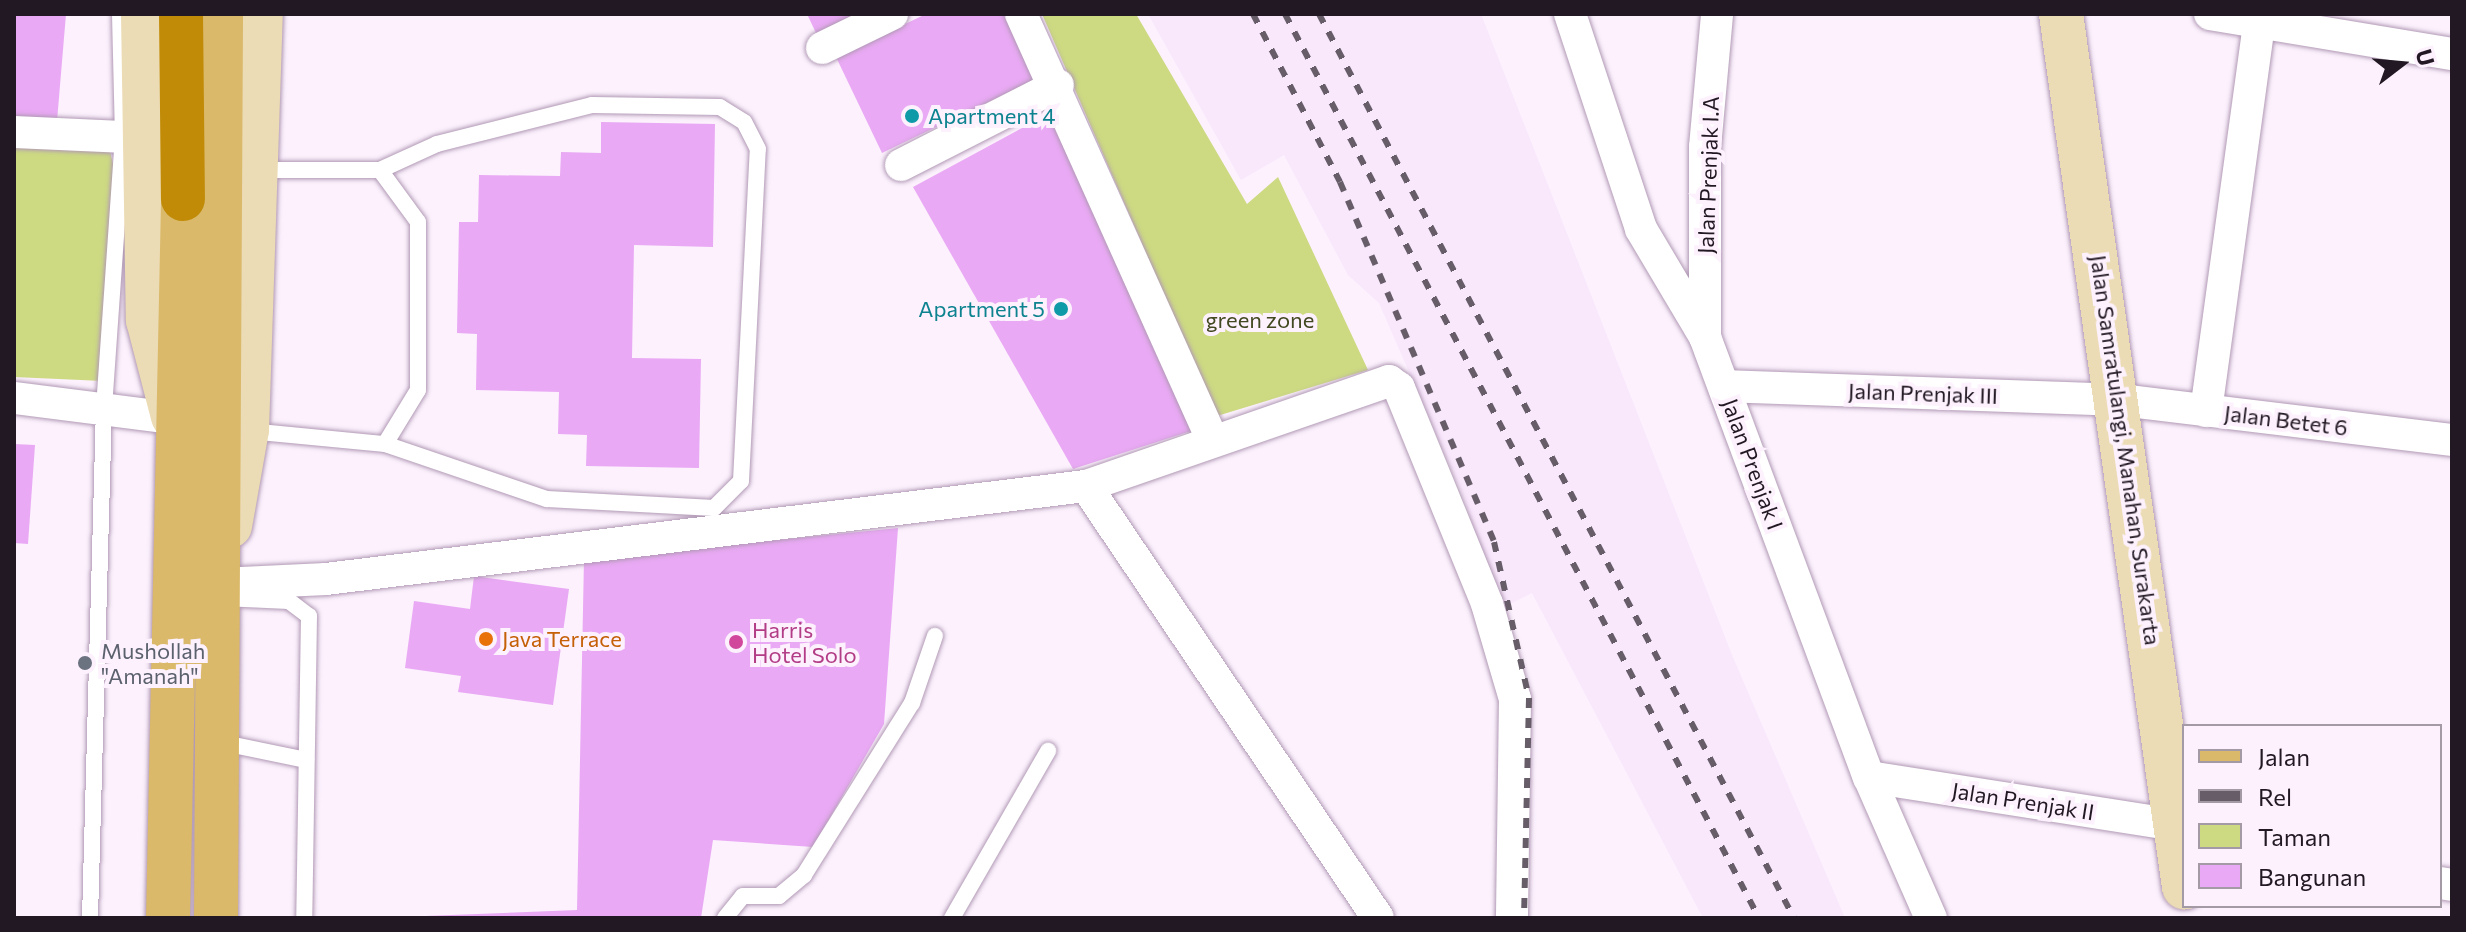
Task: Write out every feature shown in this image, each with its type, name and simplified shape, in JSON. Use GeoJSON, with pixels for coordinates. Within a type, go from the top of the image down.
{"type":"FeatureCollection","features":[{"type":"Feature","properties":{"kind":"highway"},"geometry":{"type":"LineString","coordinates":[[181,14],[202,199]]}},
{"type":"Feature","properties":{"kind":"main road"},"geometry":{"type":"LineString","coordinates":[[143,14],[134,138],[148,320],[173,418]]}},
{"type":"Feature","properties":{"kind":"main road"},"geometry":{"type":"LineString","coordinates":[[168,918],[173,418],[202,199],[221,14]]}},
{"type":"Feature","properties":{"kind":"main road"},"geometry":{"type":"LineString","coordinates":[[221,588],[247,430],[261,170],[261,14]]}},
{"type":"Feature","properties":{"kind":"main road","name":"Jalan Samratulangi, Manahan, Surakarta"},"geometry":{"type":"LineString","coordinates":[[2061,14],[2121,400],[2181,853]]}},
{"type":"Feature","properties":{"kind":"main road"},"geometry":{"type":"LineString","coordinates":[[202,199],[221,588],[216,918]]}},
{"type":"Feature","properties":{"kind":"street"},"geometry":{"type":"LineString","coordinates":[[822,48],[892,14]]}},
{"type":"Feature","properties":{"kind":"street"},"geometry":{"type":"LineString","coordinates":[[1021,14],[1058,85],[1211,437]]}},
{"type":"Feature","properties":{"kind":"street","name":"Jalan Prenjak I"},"geometry":{"type":"LineString","coordinates":[[1570,14],[1641,229],[1705,337],[1869,777],[1931,918]]}},
{"type":"Feature","properties":{"kind":"street","name":"Jalan Prenjak I.A"},"geometry":{"type":"LineString","coordinates":[[1705,337],[1705,147],[1717,14]]}},
{"type":"Feature","properties":{"kind":"street"},"geometry":{"type":"LineString","coordinates":[[2210,14],[2452,54]]}},
{"type":"Feature","properties":{"kind":"street"},"geometry":{"type":"LineString","coordinates":[[2206,411],[2259,24]]}},
{"type":"Feature","properties":{"kind":"street"},"geometry":{"type":"LineString","coordinates":[[901,165],[1058,85]]}},
{"type":"Feature","properties":{"kind":"street"},"geometry":{"type":"LineString","coordinates":[[14,132],[134,138]]}},
{"type":"Feature","properties":{"kind":"street"},"geometry":{"type":"LineString","coordinates":[[221,588],[326,579],[1086,486],[1211,437],[1381,382],[1399,388],[1487,604],[1515,699],[1512,918]]}},
{"type":"Feature","properties":{"kind":"street","name":"Jalan Prenjak III"},"geometry":{"type":"LineString","coordinates":[[1724,386],[2121,400]]}},
{"type":"Feature","properties":{"kind":"street"},"geometry":{"type":"LineString","coordinates":[[14,398],[173,418]]}},
{"type":"Feature","properties":{"kind":"street","name":"Jalan Betet 6"},"geometry":{"type":"LineString","coordinates":[[2121,400],[2452,440]]}},
{"type":"Feature","properties":{"kind":"street"},"geometry":{"type":"LineString","coordinates":[[1086,486],[1378,918]]}},
{"type":"Feature","properties":{"kind":"street","name":"Jalan Prenjak II"},"geometry":{"type":"LineString","coordinates":[[1869,777],[2181,853]]}},
{"type":"Feature","properties":{"kind":"lane"},"geometry":{"type":"LineString","coordinates":[[90,918],[104,408],[134,138],[120,14]]}},
{"type":"Feature","properties":{"kind":"lane"},"geometry":{"type":"LineString","coordinates":[[247,430],[385,444],[547,499],[714,508],[730,499],[741,481],[758,149],[744,122],[720,107],[592,105],[437,144],[380,170],[261,170]]}},
{"type":"Feature","properties":{"kind":"lane"},"geometry":{"type":"LineString","coordinates":[[380,170],[418,222],[418,390],[385,444]]}},
{"type":"Feature","properties":{"kind":"lane"},"geometry":{"type":"LineString","coordinates":[[221,588],[289,601],[309,616],[304,918]]}},
{"type":"Feature","properties":{"kind":"lane"},"geometry":{"type":"LineString","coordinates":[[725,918],[743,896],[779,896],[804,875],[912,703],[935,636]]}},
{"type":"Feature","properties":{"kind":"lane"},"geometry":{"type":"LineString","coordinates":[[219,742],[306,760]]}},
{"type":"Feature","properties":{"kind":"lane"},"geometry":{"type":"LineString","coordinates":[[952,918],[1048,751]]}},
{"type":"Feature","properties":{"kind":"shaded area"},"geometry":{"type":"Polygon","coordinates":[[[1148,14],[1481,14],[1732,655],[1845,918],[1703,918],[1532,593],[1500,609],[1464,498],[1379,303],[1348,275],[1284,155],[1241,180],[1148,14]]]}},
{"type":"Feature","properties":{"kind":"green space","name":"green zone"},"geometry":{"type":"Polygon","coordinates":[[[1042,14],[1136,14],[1247,204],[1278,177],[1368,370],[1217,416],[1042,14]]]}},
{"type":"Feature","properties":{"kind":"green space"},"geometry":{"type":"Polygon","coordinates":[[[14,143],[110,151],[118,186],[103,381],[14,377],[14,143]]]}},
{"type":"Feature","properties":{"kind":"building"},"geometry":{"type":"Polygon","coordinates":[[[14,14],[66,14],[57,121],[14,117],[14,14]]]}},
{"type":"Feature","properties":{"kind":"building"},"geometry":{"type":"Polygon","coordinates":[[[807,14],[855,14],[816,33],[807,14]]]}},
{"type":"Feature","properties":{"kind":"building","name":"Apartment 4"},"geometry":{"type":"Polygon","coordinates":[[[926,14],[1005,14],[1036,79],[882,153],[836,57],[926,14]]]}},
{"type":"Feature","properties":{"kind":"building","name":"Apartment 5"},"geometry":{"type":"Polygon","coordinates":[[[1057,109],[1191,431],[1073,469],[913,187],[1057,109]]]}},
{"type":"Feature","properties":{"kind":"building"},"geometry":{"type":"Polygon","coordinates":[[[601,122],[715,124],[713,247],[634,245],[632,358],[701,359],[699,468],[586,466],[587,435],[558,434],[559,392],[476,390],[477,334],[457,333],[459,222],[478,222],[479,175],[560,176],[561,152],[601,153],[601,122]]]}},
{"type":"Feature","properties":{"kind":"building"},"geometry":{"type":"Polygon","coordinates":[[[14,444],[35,445],[28,544],[14,543],[14,444]]]}},
{"type":"Feature","properties":{"kind":"building","name":"Harris Hotel Solo"},"geometry":{"type":"Polygon","coordinates":[[[898,528],[884,724],[813,847],[713,840],[701,918],[373,918],[577,910],[584,559],[898,528]]]}},
{"type":"Feature","properties":{"kind":"building","name":"Java Terrace"},"geometry":{"type":"Polygon","coordinates":[[[474,576],[569,589],[553,705],[458,692],[461,676],[405,668],[414,601],[470,609],[474,576]]]}},
{"type":"Feature","properties":{"kind":"railway"},"geometry":{"type":"LineString","coordinates":[[1253,14],[1340,182],[1494,542],[1529,698],[1524,918]]}},
{"type":"Feature","properties":{"kind":"railway"},"geometry":{"type":"LineString","coordinates":[[1285,14],[1759,918]]}},
{"type":"Feature","properties":{"kind":"railway"},"geometry":{"type":"LineString","coordinates":[[1319,14],[1794,918]]}},
{"type":"Feature","properties":{"kind":"place","name":"Apartment 4"},"geometry":{"type":"Point","coordinates":[912,116]}},
{"type":"Feature","properties":{"kind":"place","name":"Apartment 5"},"geometry":{"type":"Point","coordinates":[1061,309]}},
{"type":"Feature","properties":{"kind":"place","name":"Java Terrace"},"geometry":{"type":"Point","coordinates":[486,639]}},
{"type":"Feature","properties":{"kind":"place","name":"Harris Hotel Solo"},"geometry":{"type":"Point","coordinates":[736,642]}},
{"type":"Feature","properties":{"kind":"place","name":"Mushollah \"Amanah\""},"geometry":{"type":"Point","coordinates":[85,663]}}]}
